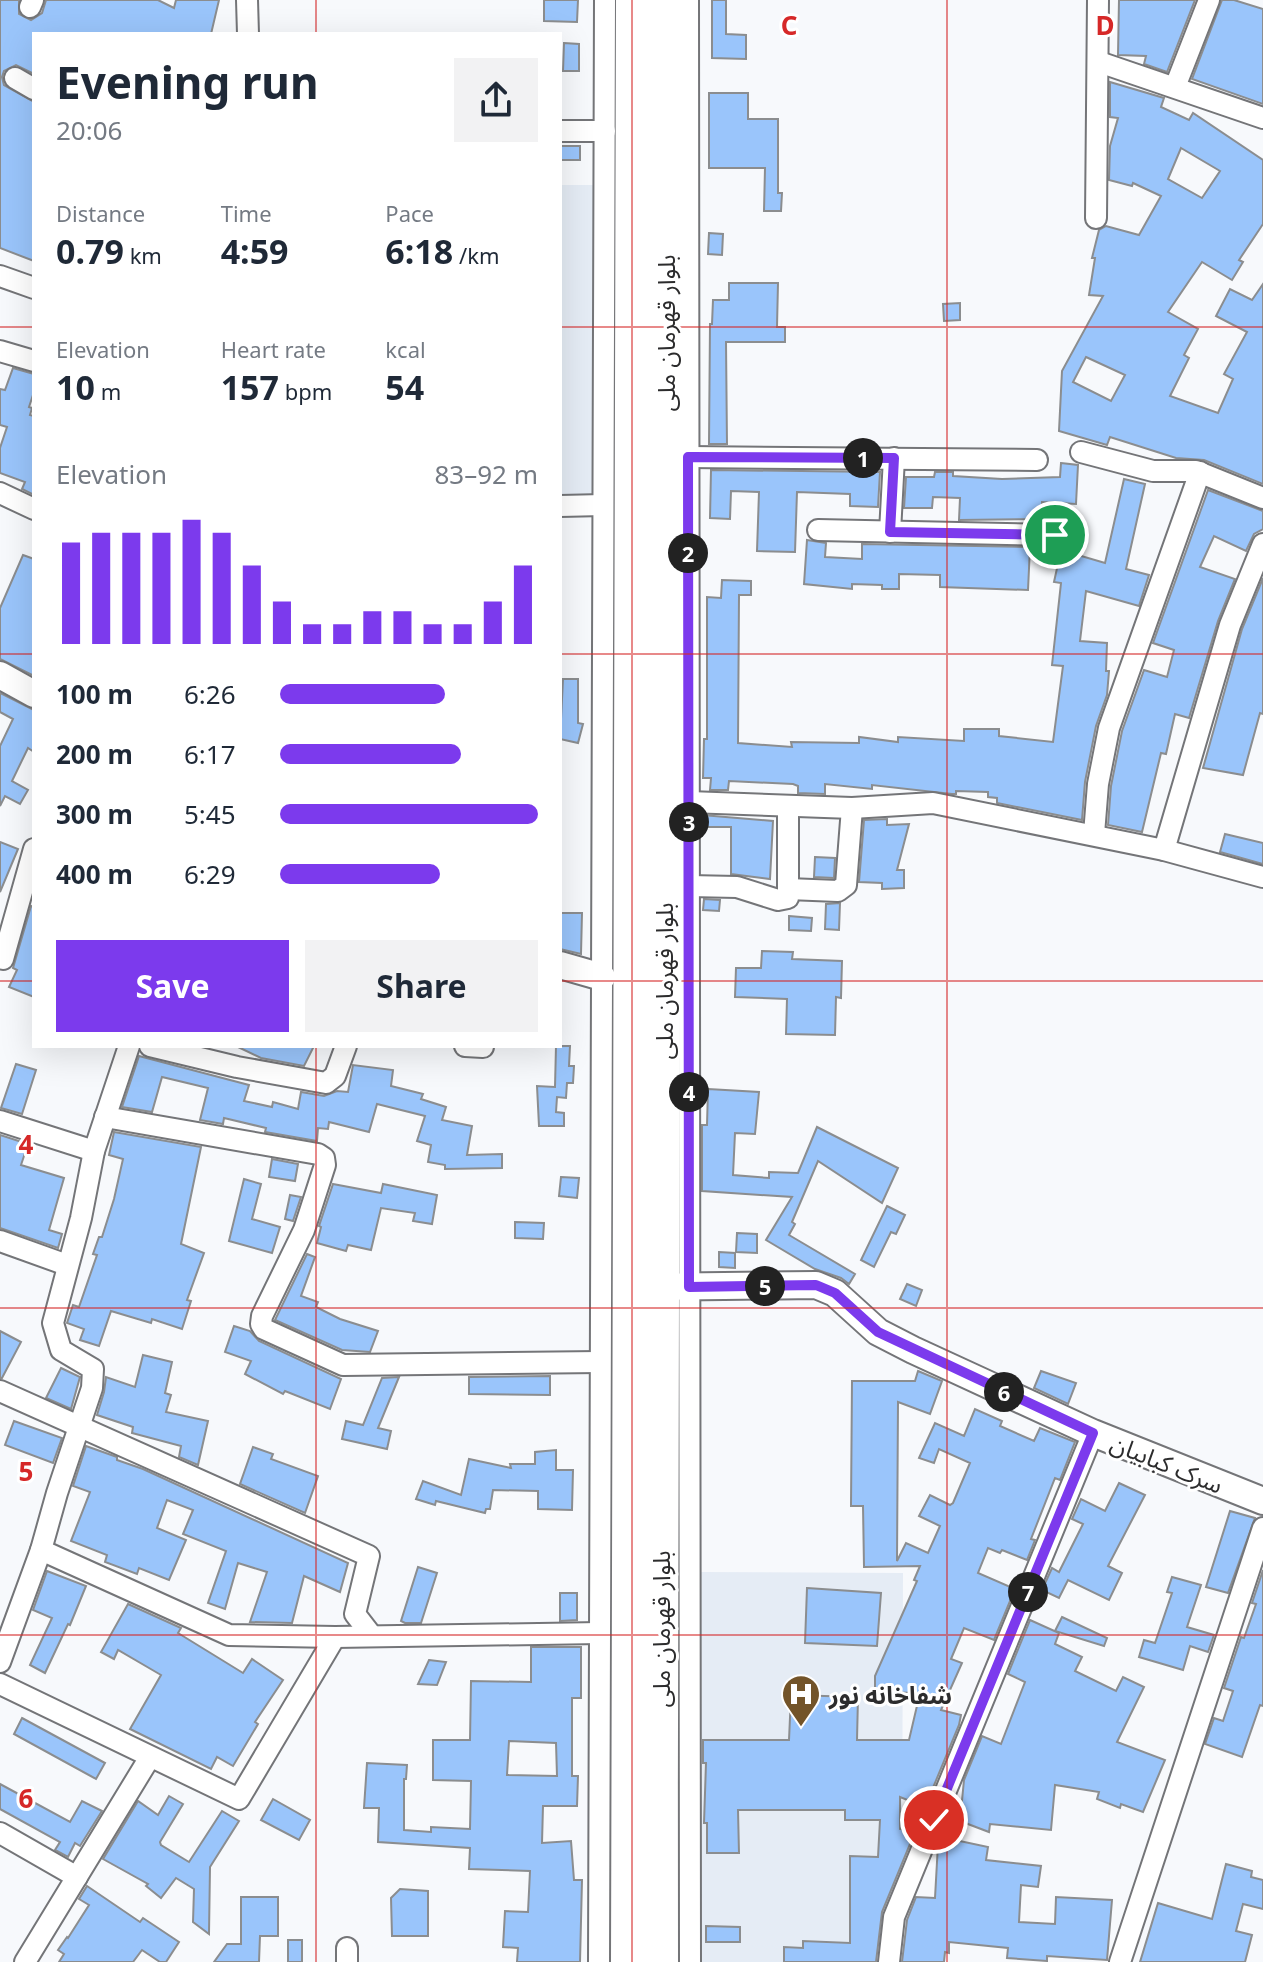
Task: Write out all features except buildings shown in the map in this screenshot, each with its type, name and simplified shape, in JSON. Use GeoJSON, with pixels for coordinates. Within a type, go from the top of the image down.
{"type":"FeatureCollection","features":[{"type":"Feature","properties":{"kind":"highway","name":"بلوار قهرمان ملی"},"geometry":{"type":"LineString","coordinates":[[628,1962],[659,1287],[633,0]]}},
{"type":"Feature","properties":{"kind":"highway","name":"بلوار قهرمان ملی"},"geometry":{"type":"LineString","coordinates":[[661,1962],[659,1287],[664,800],[665,0]]}},
{"type":"Feature","properties":{"kind":"street"},"geometry":{"type":"LineString","coordinates":[[247,0],[248,32]]}},
{"type":"Feature","properties":{"kind":"street"},"geometry":{"type":"LineString","coordinates":[[599,1962],[605,0]]}},
{"type":"Feature","properties":{"kind":"street"},"geometry":{"type":"LineString","coordinates":[[688,0],[689,886],[659,1287],[690,1962]]}},
{"type":"Feature","properties":{"kind":"street"},"geometry":{"type":"LineString","coordinates":[[1096,218],[1098,0]]}},
{"type":"Feature","properties":{"kind":"street"},"geometry":{"type":"LineString","coordinates":[[1175,87],[1209,0]]}},
{"type":"Feature","properties":{"kind":"street"},"geometry":{"type":"LineString","coordinates":[[1099,62],[1263,118]]}},
{"type":"Feature","properties":{"kind":"street"},"geometry":{"type":"LineString","coordinates":[[15,78],[32,88]]}},
{"type":"Feature","properties":{"kind":"street"},"geometry":{"type":"LineString","coordinates":[[562,131],[605,131]]}},
{"type":"Feature","properties":{"kind":"street"},"geometry":{"type":"LineString","coordinates":[[0,276],[32,287]]}},
{"type":"Feature","properties":{"kind":"street"},"geometry":{"type":"LineString","coordinates":[[0,351],[32,360]]}},
{"type":"Feature","properties":{"kind":"street"},"geometry":{"type":"LineString","coordinates":[[1081,452],[1153,471],[1200,472],[1263,498]]}},
{"type":"Feature","properties":{"kind":"street"},"geometry":{"type":"LineString","coordinates":[[688,457],[1037,460]]}},
{"type":"Feature","properties":{"kind":"street"},"geometry":{"type":"LineString","coordinates":[[890,532],[894,458]]}},
{"type":"Feature","properties":{"kind":"street"},"geometry":{"type":"LineString","coordinates":[[1094,834],[1098,784],[1109,728],[1200,472]]}},
{"type":"Feature","properties":{"kind":"street"},"geometry":{"type":"LineString","coordinates":[[0,493],[32,508]]}},
{"type":"Feature","properties":{"kind":"street"},"geometry":{"type":"LineString","coordinates":[[562,506],[603,505]]}},
{"type":"Feature","properties":{"kind":"street"},"geometry":{"type":"LineString","coordinates":[[818,530],[1055,535]]}},
{"type":"Feature","properties":{"kind":"street"},"geometry":{"type":"LineString","coordinates":[[1164,850],[1230,625],[1262,548]]}},
{"type":"Feature","properties":{"kind":"street"},"geometry":{"type":"LineString","coordinates":[[0,675],[32,685]]}},
{"type":"Feature","properties":{"kind":"street"},"geometry":{"type":"LineString","coordinates":[[689,802],[852,808],[933,803],[1094,834],[1263,877]]}},
{"type":"Feature","properties":{"kind":"street"},"geometry":{"type":"LineString","coordinates":[[689,886],[737,887],[784,901],[788,898],[788,806]]}},
{"type":"Feature","properties":{"kind":"street"},"geometry":{"type":"LineString","coordinates":[[788,889],[838,891],[846,885],[852,808]]}},
{"type":"Feature","properties":{"kind":"street"},"geometry":{"type":"LineString","coordinates":[[0,958],[3,959],[32,856]]}},
{"type":"Feature","properties":{"kind":"street"},"geometry":{"type":"LineString","coordinates":[[562,966],[602,977]]}},
{"type":"Feature","properties":{"kind":"street"},"geometry":{"type":"LineString","coordinates":[[0,1662],[41,1550],[92,1388],[93,1369],[61,1350],[53,1323],[81,1218],[94,1151],[128,1048]]}},
{"type":"Feature","properties":{"kind":"street"},"geometry":{"type":"LineString","coordinates":[[158,1048],[237,1067],[326,1083],[335,1076],[345,1048]]}},
{"type":"Feature","properties":{"kind":"street"},"geometry":{"type":"LineString","coordinates":[[105,1117],[318,1154],[324,1158],[325,1165],[304,1230],[262,1316],[264,1329],[343,1365],[600,1362]]}},
{"type":"Feature","properties":{"kind":"street"},"geometry":{"type":"LineString","coordinates":[[0,1121],[94,1151]]}},
{"type":"Feature","properties":{"kind":"street"},"geometry":{"type":"LineString","coordinates":[[0,1241],[67,1265]]}},
{"type":"Feature","properties":{"kind":"street","name":"سرک کبابیان"},"geometry":{"type":"LineString","coordinates":[[659,1287],[816,1285],[835,1293],[878,1332],[1093,1433],[1263,1501]]}},
{"type":"Feature","properties":{"kind":"street"},"geometry":{"type":"LineString","coordinates":[[0,1391],[369,1556],[355,1614],[372,1636]]}},
{"type":"Feature","properties":{"kind":"street"},"geometry":{"type":"LineString","coordinates":[[889,1962],[894,1917],[1093,1433]]}},
{"type":"Feature","properties":{"kind":"street"},"geometry":{"type":"LineString","coordinates":[[1120,1962],[1263,1528]]}},
{"type":"Feature","properties":{"kind":"street"},"geometry":{"type":"LineString","coordinates":[[41,1550],[229,1635],[335,1637],[600,1633]]}},
{"type":"Feature","properties":{"kind":"street"},"geometry":{"type":"LineString","coordinates":[[0,1684],[239,1799],[335,1637]]}},
{"type":"Feature","properties":{"kind":"street"},"geometry":{"type":"LineString","coordinates":[[25,1962],[150,1757]]}},
{"type":"Feature","properties":{"kind":"street"},"geometry":{"type":"LineString","coordinates":[[0,1833],[77,1877]]}},
{"type":"Feature","properties":{"kind":"shaded area"},"geometry":{"type":"Polygon","coordinates":[[[562,185],[598,185],[592,498],[562,499],[562,185]]]}},
{"type":"Feature","properties":{"kind":"shaded area","name":"شفاخانه نور"},"geometry":{"type":"Polygon","coordinates":[[[701,1572],[903,1573],[902,1884],[884,1962],[699,1962],[701,1572]]]}},
{"type":"Feature","properties":{"kind":"place","name":"شفاخانه نور"},"geometry":{"type":"Point","coordinates":[801,1728]}},
{"type":"Feature","properties":{"kind":"route"},"geometry":{"type":"LineString","coordinates":[[934,1820],[1093,1433],[878,1332],[835,1293],[816,1285],[689,1287],[688,457],[894,458],[890,532],[1055,535]]}}]}
